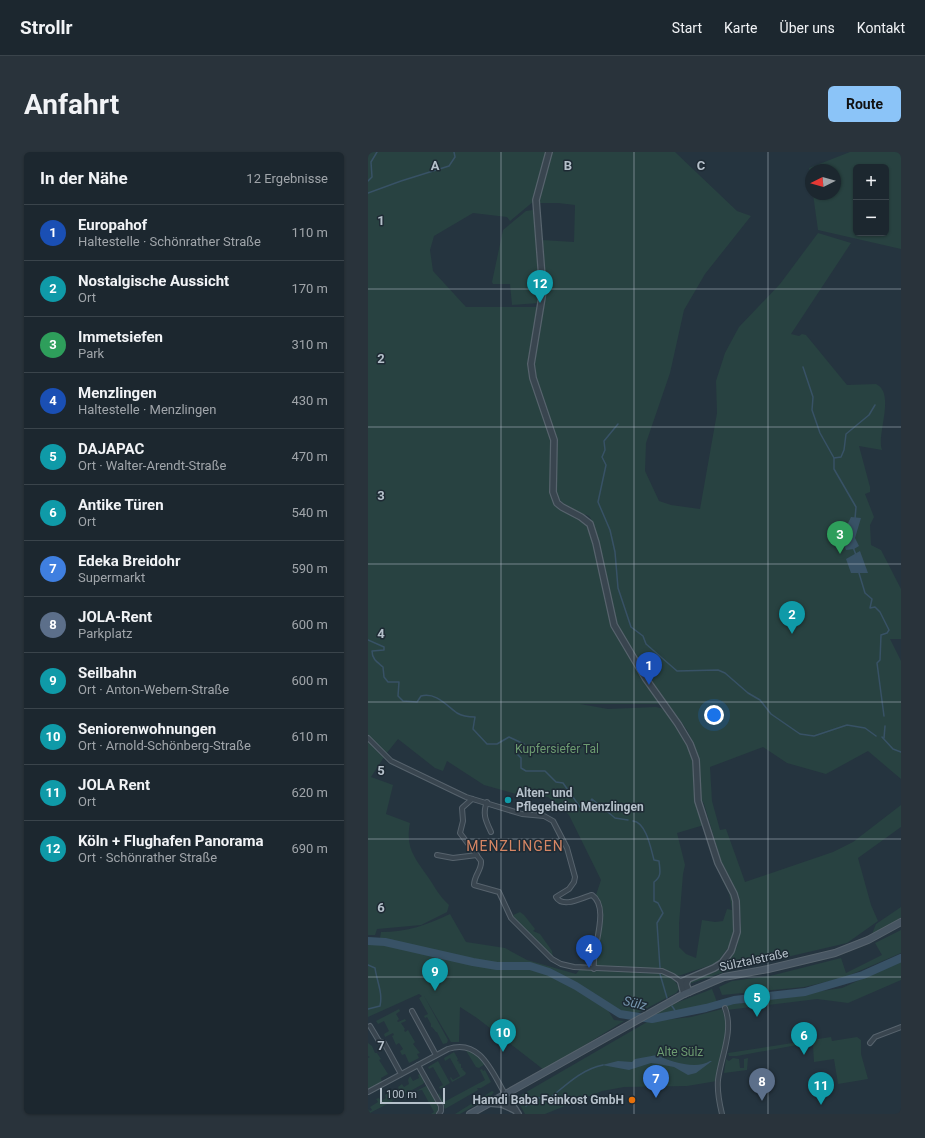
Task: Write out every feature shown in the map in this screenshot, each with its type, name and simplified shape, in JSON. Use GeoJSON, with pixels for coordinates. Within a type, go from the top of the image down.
{"type":"FeatureCollection","features":[{"type":"Feature","properties":{"kind":"main road","name":"Sülztalstraße"},"geometry":{"type":"LineString","coordinates":[[470,1114],[668,1002],[687,993],[724,977],[768,969],[835,953],[868,940],[901,922]]}},
{"type":"Feature","properties":{"kind":"street"},"geometry":{"type":"LineString","coordinates":[[549,152],[536,200],[543,291],[531,364],[533,378],[554,440],[553,492],[557,503],[590,524],[596,543],[614,625],[646,679],[678,724],[690,744],[696,760],[698,801],[718,863],[736,901],[737,932],[731,951],[722,963],[714,968],[681,982]]}},
{"type":"Feature","properties":{"kind":"street"},"geometry":{"type":"LineString","coordinates":[[368,738],[380,751],[398,765],[472,799],[487,802],[522,814],[549,818],[556,825],[567,848],[574,877],[572,886],[556,897],[557,900],[560,902],[569,902],[592,895],[598,901],[600,924],[595,950],[594,969]]}},
{"type":"Feature","properties":{"kind":"street"},"geometry":{"type":"LineString","coordinates":[[472,799],[462,808],[463,821],[460,833],[477,855],[481,865],[476,874],[474,884],[499,892],[511,918],[552,959],[568,966],[594,969],[662,971],[681,982],[687,993]]}},
{"type":"Feature","properties":{"kind":"street"},"geometry":{"type":"LineString","coordinates":[[487,802],[484,811],[485,819],[491,832]]}},
{"type":"Feature","properties":{"kind":"street"},"geometry":{"type":"LineString","coordinates":[[437,855],[453,858],[477,855]]}},
{"type":"Feature","properties":{"kind":"street"},"geometry":{"type":"LineString","coordinates":[[687,993],[686,984],[688,979]]}},
{"type":"Feature","properties":{"kind":"street"},"geometry":{"type":"LineString","coordinates":[[722,1114],[716,1093],[728,1031],[728,1018],[725,1008]]}},
{"type":"Feature","properties":{"kind":"street"},"geometry":{"type":"LineString","coordinates":[[412,1011],[436,1056]]}},
{"type":"Feature","properties":{"kind":"street"},"geometry":{"type":"LineString","coordinates":[[370,1026],[379,1042],[384,1043],[401,1074]]}},
{"type":"Feature","properties":{"kind":"street"},"geometry":{"type":"LineString","coordinates":[[870,1043],[875,1037],[901,1027]]}},
{"type":"Feature","properties":{"kind":"street"},"geometry":{"type":"LineString","coordinates":[[368,1092],[456,1046],[474,1049],[484,1059],[516,1112]]}},
{"type":"Feature","properties":{"kind":"street"},"geometry":{"type":"LineString","coordinates":[[418,1065],[441,1106],[440,1113]]}},
{"type":"Feature","properties":{"kind":"street"},"geometry":{"type":"LineString","coordinates":[[489,1104],[502,1104],[516,1112]]}},
{"type":"Feature","properties":{"kind":"green space","name":"Kupfersiefer Tal"},"geometry":{"type":"Polygon","coordinates":[[[368,152],[546,152],[534,201],[510,221],[507,217],[473,213],[434,236],[430,250],[433,271],[466,307],[539,307],[529,362],[552,441],[550,483],[552,497],[585,522],[590,529],[612,627],[661,704],[580,704],[608,709],[656,707],[664,709],[686,742],[692,756],[694,793],[704,825],[677,833],[685,865],[679,924],[679,947],[686,954],[696,958],[702,920],[715,922],[723,921],[727,909],[732,910],[729,893],[721,878],[725,881],[732,893],[736,922],[732,942],[717,963],[678,976],[661,969],[598,967],[595,962],[602,924],[602,907],[600,900],[596,895],[601,880],[569,815],[548,797],[516,794],[484,785],[447,761],[443,771],[435,768],[398,739],[386,754],[368,735],[368,152]]]}},
{"type":"Feature","properties":{"kind":"green space"},"geometry":{"type":"Polygon","coordinates":[[[550,152],[675,152],[737,211],[751,216],[705,274],[684,310],[670,373],[646,443],[645,471],[659,501],[671,505],[700,509],[717,413],[716,381],[725,353],[739,327],[780,284],[818,233],[851,243],[791,334],[799,336],[802,334],[806,335],[847,385],[876,384],[882,389],[885,396],[881,435],[882,450],[859,446],[870,487],[870,492],[865,494],[874,517],[870,525],[871,545],[881,550],[901,589],[901,639],[890,639],[901,661],[901,779],[868,751],[826,774],[787,763],[763,747],[710,767],[712,801],[720,830],[726,829],[745,882],[833,852],[853,842],[901,805],[901,827],[858,858],[871,905],[878,921],[847,943],[727,971],[689,984],[690,982],[720,968],[737,947],[741,922],[738,894],[721,861],[704,804],[698,793],[700,766],[693,742],[687,730],[646,673],[617,625],[591,519],[589,516],[567,508],[557,496],[554,487],[556,439],[535,378],[534,351],[544,300],[542,240],[574,242],[575,205],[538,203],[550,152]]]}},
{"type":"Feature","properties":{"kind":"green space"},"geometry":{"type":"Polygon","coordinates":[[[850,152],[901,152],[901,249],[818,230],[814,200],[841,200],[841,164],[819,164],[850,152]]]}},
{"type":"Feature","properties":{"kind":"green space"},"geometry":{"type":"Polygon","coordinates":[[[533,210],[535,214],[541,279],[539,303],[512,305],[510,284],[493,284],[492,282],[503,230],[526,211],[533,210]]]}},
{"type":"Feature","properties":{"kind":"green space"},"geometry":{"type":"Polygon","coordinates":[[[368,741],[384,757],[371,777],[393,785],[386,814],[410,823],[409,839],[412,852],[437,891],[449,905],[447,912],[421,925],[377,929],[375,935],[368,935],[368,741]]]}},
{"type":"Feature","properties":{"kind":"green space"},"geometry":{"type":"Polygon","coordinates":[[[901,907],[901,918],[872,934],[876,924],[901,907]]]}},
{"type":"Feature","properties":{"kind":"green space"},"geometry":{"type":"Polygon","coordinates":[[[520,912],[535,929],[533,931],[540,934],[552,951],[553,958],[511,916],[520,912]]]}},
{"type":"Feature","properties":{"kind":"green space"},"geometry":{"type":"Polygon","coordinates":[[[450,914],[466,942],[505,948],[527,960],[576,974],[580,969],[659,972],[666,974],[676,982],[679,989],[676,993],[630,1017],[601,999],[614,1020],[624,1021],[544,1070],[477,1018],[460,1007],[459,1042],[451,1042],[424,996],[448,1040],[447,1043],[443,1044],[437,1032],[431,1027],[427,1017],[425,1018],[424,1016],[428,1014],[419,998],[422,996],[419,994],[368,1017],[368,945],[379,944],[381,932],[400,931],[417,927],[450,914]]]}},
{"type":"Feature","properties":{"kind":"green space"},"geometry":{"type":"Polygon","coordinates":[[[901,930],[901,953],[843,978],[804,987],[722,995],[719,987],[732,981],[770,976],[841,958],[846,973],[882,955],[875,943],[901,930]]]}},
{"type":"Feature","properties":{"kind":"green space"},"geometry":{"type":"Polygon","coordinates":[[[901,961],[901,980],[848,1003],[817,999],[727,1010],[727,1005],[842,988],[901,961]]]}},
{"type":"Feature","properties":{"kind":"green space"},"geometry":{"type":"Polygon","coordinates":[[[712,989],[717,1002],[680,1013],[653,1015],[676,1003],[712,989]]]}},
{"type":"Feature","properties":{"kind":"green space"},"geometry":{"type":"Polygon","coordinates":[[[399,1009],[400,1011],[396,1014],[399,1019],[397,1021],[398,1022],[405,1019],[406,1021],[401,1023],[405,1029],[404,1030],[405,1032],[408,1030],[415,1042],[413,1044],[420,1053],[417,1054],[419,1058],[409,1063],[405,1054],[402,1055],[400,1051],[403,1049],[399,1043],[396,1045],[392,1036],[394,1035],[393,1033],[385,1037],[384,1034],[389,1031],[384,1021],[378,1024],[376,1021],[399,1009]]]}},
{"type":"Feature","properties":{"kind":"green space","name":"Alte Sülz"},"geometry":{"type":"Polygon","coordinates":[[[722,1009],[728,1028],[717,1081],[687,1086],[624,1087],[602,1091],[545,1114],[525,1114],[516,1098],[647,1022],[691,1017],[722,1009]]]}},
{"type":"Feature","properties":{"kind":"green space"},"geometry":{"type":"Polygon","coordinates":[[[831,1037],[832,1041],[857,1037],[861,1040],[861,1054],[868,1079],[838,1084],[834,1059],[814,1062],[813,1045],[797,1045],[737,1056],[729,1056],[728,1053],[831,1037]]]}},
{"type":"Feature","properties":{"kind":"green space"},"geometry":{"type":"Polygon","coordinates":[[[368,1043],[372,1046],[375,1053],[377,1053],[381,1059],[379,1060],[388,1074],[381,1078],[382,1082],[370,1089],[368,1088],[368,1058],[370,1057],[368,1056],[368,1043]]]}},
{"type":"Feature","properties":{"kind":"green space"},"geometry":{"type":"Polygon","coordinates":[[[465,1049],[471,1050],[481,1058],[485,1064],[479,1068],[476,1067],[465,1049]]]}},
{"type":"Feature","properties":{"kind":"green space"},"geometry":{"type":"Polygon","coordinates":[[[454,1052],[458,1059],[457,1061],[460,1062],[458,1063],[461,1064],[461,1068],[463,1068],[462,1069],[466,1073],[452,1082],[451,1077],[453,1080],[460,1076],[450,1058],[445,1061],[444,1058],[454,1052]]]}},
{"type":"Feature","properties":{"kind":"green space"},"geometry":{"type":"Polygon","coordinates":[[[733,1058],[739,1059],[740,1068],[744,1068],[744,1059],[748,1058],[747,1070],[724,1073],[726,1059],[729,1061],[733,1058]]]}},
{"type":"Feature","properties":{"kind":"green space"},"geometry":{"type":"Polygon","coordinates":[[[438,1061],[450,1083],[440,1089],[439,1087],[443,1085],[433,1067],[429,1069],[428,1067],[438,1061]]]}},
{"type":"Feature","properties":{"kind":"green space"},"geometry":{"type":"Polygon","coordinates":[[[419,1069],[425,1081],[423,1084],[394,1100],[389,1091],[392,1090],[394,1092],[399,1089],[398,1087],[402,1084],[404,1087],[409,1084],[408,1080],[410,1076],[413,1081],[419,1078],[419,1069]]]}},
{"type":"Feature","properties":{"kind":"green space"},"geometry":{"type":"Polygon","coordinates":[[[482,1069],[483,1071],[485,1070],[491,1082],[481,1088],[477,1088],[478,1090],[445,1109],[438,1097],[439,1093],[444,1102],[485,1080],[480,1070],[482,1069]]]}},
{"type":"Feature","properties":{"kind":"green space"},"geometry":{"type":"Polygon","coordinates":[[[426,1086],[429,1088],[440,1108],[436,1114],[431,1114],[434,1112],[422,1090],[416,1091],[426,1086]]]}},
{"type":"Feature","properties":{"kind":"green space"},"geometry":{"type":"Polygon","coordinates":[[[492,1091],[494,1092],[491,1096],[460,1114],[455,1114],[492,1091]]]}},
{"type":"Feature","properties":{"kind":"green space"},"geometry":{"type":"Polygon","coordinates":[[[388,1093],[393,1101],[368,1114],[368,1109],[370,1111],[372,1110],[370,1107],[378,1102],[376,1099],[379,1098],[381,1101],[386,1098],[385,1095],[388,1093]]]}},
{"type":"Feature","properties":{"kind":"water"},"geometry":{"type":"Polygon","coordinates":[[[851,517],[861,518],[855,538],[859,546],[854,549],[846,550],[841,538],[851,517]]]}},
{"type":"Feature","properties":{"kind":"water"},"geometry":{"type":"Polygon","coordinates":[[[860,551],[868,573],[851,573],[846,559],[860,551]]]}},
{"type":"Feature","properties":{"kind":"water"},"geometry":{"type":"Polygon","coordinates":[[[657,1055],[669,1060],[691,1065],[705,1064],[712,1061],[696,1073],[688,1075],[674,1067],[651,1063],[629,1070],[602,1065],[618,1061],[632,1062],[635,1059],[657,1055]]]}},
{"type":"Feature","properties":{"kind":"waterway"},"geometry":{"type":"LineString","coordinates":[[368,181],[372,177],[371,162],[377,152]]}},
{"type":"Feature","properties":{"kind":"waterway"},"geometry":{"type":"LineString","coordinates":[[368,193],[449,166],[455,157],[454,152]]}},
{"type":"Feature","properties":{"kind":"waterway"},"geometry":{"type":"LineString","coordinates":[[803,367],[813,397],[812,410],[820,433],[834,458],[834,469],[856,507],[855,519]]}},
{"type":"Feature","properties":{"kind":"waterway"},"geometry":{"type":"LineString","coordinates":[[834,458],[841,457],[844,450],[846,434],[869,415],[875,405]]}},
{"type":"Feature","properties":{"kind":"waterway"},"geometry":{"type":"LineString","coordinates":[[618,424],[604,441],[605,450],[602,457],[606,465],[598,502],[610,530],[615,552],[618,588],[631,627],[643,636],[646,644],[677,671],[718,670],[725,673],[748,693],[760,700],[771,714],[800,734],[814,736],[847,725],[865,728],[876,736]]}},
{"type":"Feature","properties":{"kind":"waterway"},"geometry":{"type":"LineString","coordinates":[[853,547],[856,555]]}},
{"type":"Feature","properties":{"kind":"waterway"},"geometry":{"type":"LineString","coordinates":[[859,573],[865,593],[872,599],[870,608],[875,607],[880,612],[889,630],[887,633],[881,635],[880,660],[877,663],[884,716]]}},
{"type":"Feature","properties":{"kind":"waterway"},"geometry":{"type":"LineString","coordinates":[[368,640],[384,647],[384,650],[372,651],[373,656],[375,660],[383,667],[384,677],[388,682],[399,682],[398,696],[403,701],[417,702],[421,696],[431,696],[440,700],[459,714],[475,717],[473,729],[487,744],[497,744],[509,737],[524,744],[525,747],[517,748],[517,754],[521,758],[521,768],[526,771],[545,771],[556,782],[563,783],[580,807],[585,809],[592,799],[615,818],[628,820]]}},
{"type":"Feature","properties":{"kind":"waterway"},"geometry":{"type":"LineString","coordinates":[[884,738],[885,726]]}},
{"type":"Feature","properties":{"kind":"waterway"},"geometry":{"type":"LineString","coordinates":[[882,737],[893,749],[901,752]]}},
{"type":"Feature","properties":{"kind":"waterway"},"geometry":{"type":"LineString","coordinates":[[633,821],[638,823],[645,831],[654,860],[659,861],[660,873],[654,882],[654,901],[658,903],[663,913],[657,923],[660,968]]}},
{"type":"Feature","properties":{"kind":"waterway","name":"Sülz"},"geometry":{"type":"LineString","coordinates":[[368,941],[385,942],[497,966],[530,966],[549,972],[576,986],[620,1014],[652,1019],[706,1008],[734,1000],[805,992],[863,975],[901,958]]}},
{"type":"Feature","properties":{"kind":"waterway"},"geometry":{"type":"LineString","coordinates":[[368,965],[375,968],[381,997],[380,1006],[368,1009]]}},
{"type":"Feature","properties":{"kind":"waterway"},"geometry":{"type":"LineString","coordinates":[[660,974],[667,998]]}},
{"type":"Feature","properties":{"kind":"waterway","name":"Sülz"},"geometry":{"type":"LineString","coordinates":[[672,1006],[678,1015]]}},
{"type":"Feature","properties":{"kind":"waterway","name":"Alte Sülz"},"geometry":{"type":"LineString","coordinates":[[526,1106],[538,1098],[550,1098],[581,1074],[603,1065]]}},
{"type":"Feature","properties":{"kind":"place","name":"Köln + Flughafen Panorama"},"geometry":{"type":"Point","coordinates":[540,303]}},
{"type":"Feature","properties":{"kind":"place","name":"Immetsiefen"},"geometry":{"type":"Point","coordinates":[840,554]}},
{"type":"Feature","properties":{"kind":"place","name":"Nostalgische Aussicht"},"geometry":{"type":"Point","coordinates":[792,634]}},
{"type":"Feature","properties":{"kind":"place","name":"Europahof"},"geometry":{"type":"Point","coordinates":[649,685]}},
{"type":"Feature","properties":{"kind":"place","name":"Alten- und Pflegeheim Menzlingen"},"geometry":{"type":"Point","coordinates":[508,800]}},
{"type":"Feature","properties":{"kind":"place","name":"Menzlingen"},"geometry":{"type":"Point","coordinates":[589,968]}},
{"type":"Feature","properties":{"kind":"place","name":"Seilbahn"},"geometry":{"type":"Point","coordinates":[435,991]}},
{"type":"Feature","properties":{"kind":"place","name":"DAJAPAC"},"geometry":{"type":"Point","coordinates":[757,1017]}},
{"type":"Feature","properties":{"kind":"place","name":"Seniorenwohnungen"},"geometry":{"type":"Point","coordinates":[503,1052]}},
{"type":"Feature","properties":{"kind":"place","name":"Antike Türen"},"geometry":{"type":"Point","coordinates":[804,1055]}},
{"type":"Feature","properties":{"kind":"place","name":"Edeka Breidohr"},"geometry":{"type":"Point","coordinates":[656,1098]}},
{"type":"Feature","properties":{"kind":"place","name":"Hamdi Baba Feinkost GmbH"},"geometry":{"type":"Point","coordinates":[632,1100]}},
{"type":"Feature","properties":{"kind":"place","name":"JOLA-Rent"},"geometry":{"type":"Point","coordinates":[762,1101]}},
{"type":"Feature","properties":{"kind":"place","name":"JOLA Rent"},"geometry":{"type":"Point","coordinates":[821,1105]}},
{"type":"Feature","properties":{"kind":"district","name":"MENZLINGEN"},"geometry":{"type":"Point","coordinates":[515,846]}}]}
